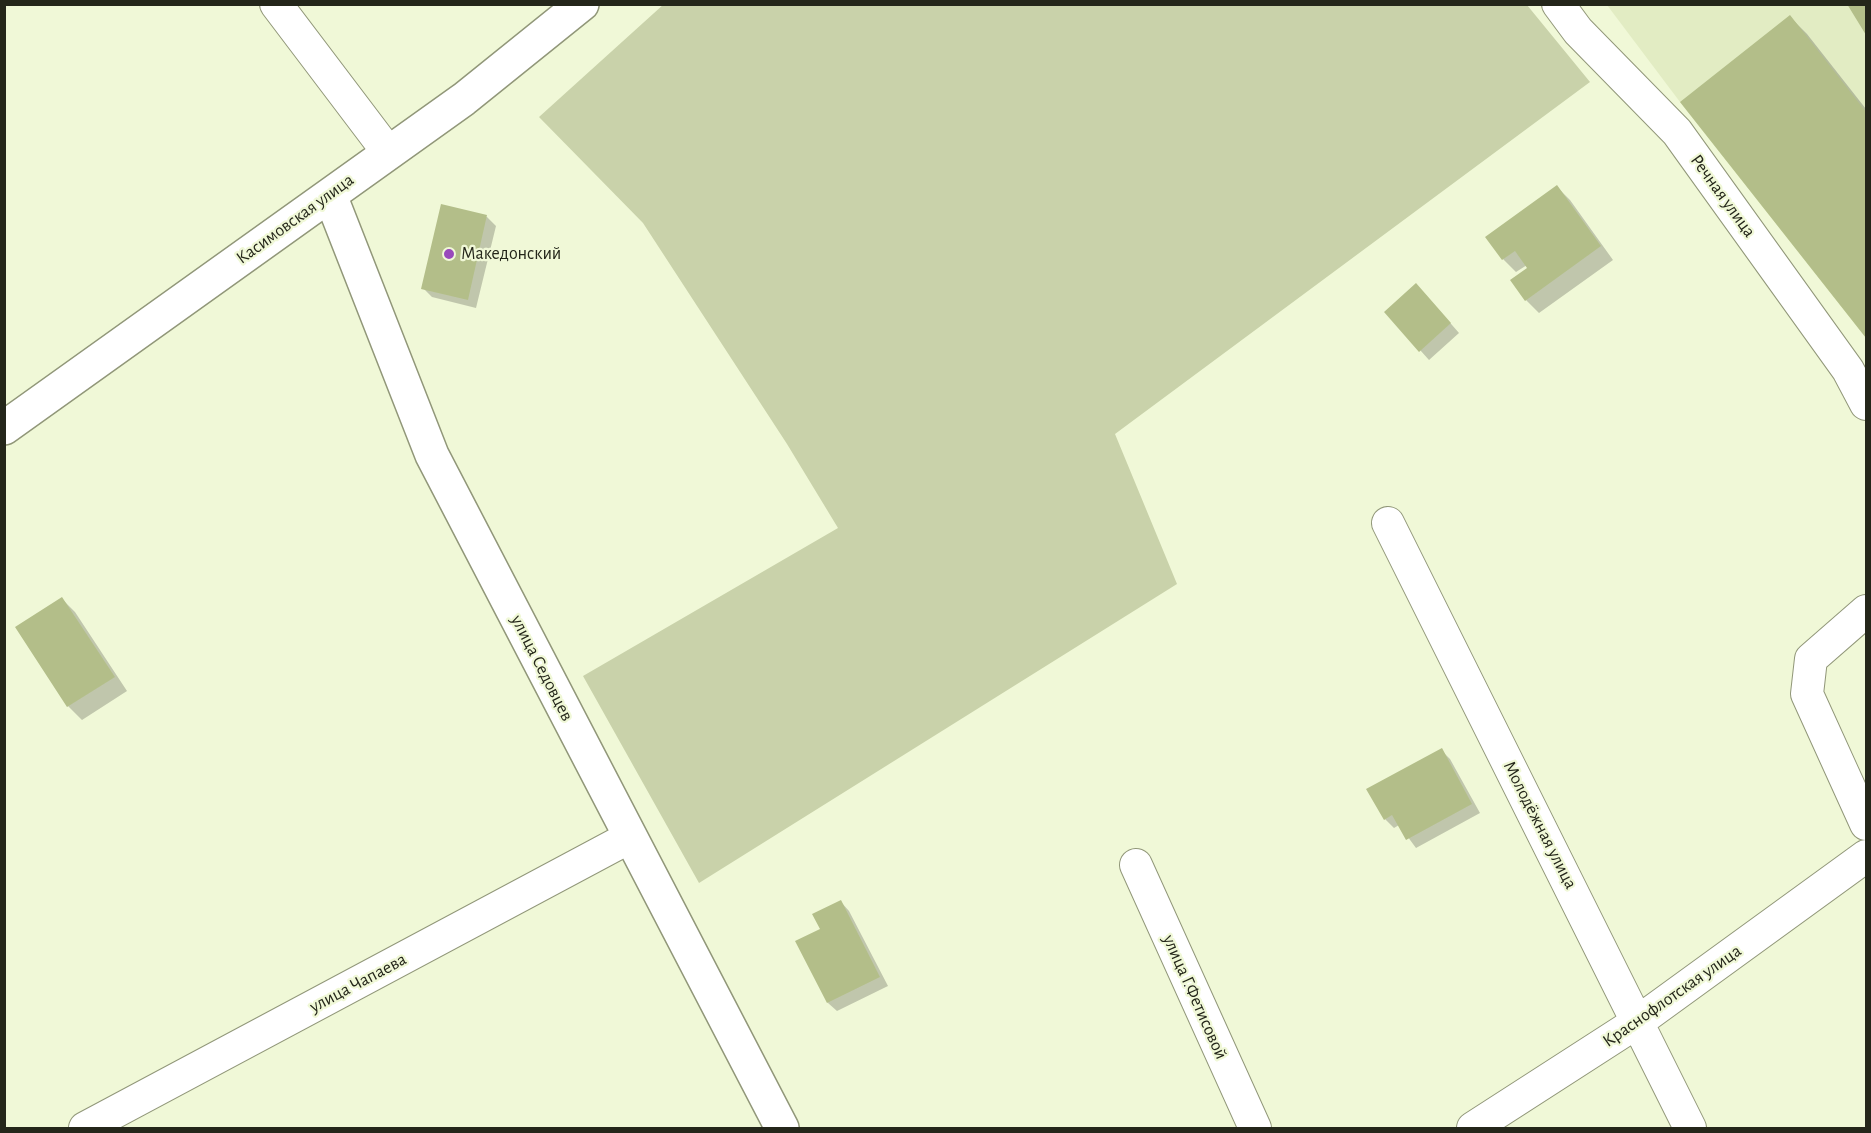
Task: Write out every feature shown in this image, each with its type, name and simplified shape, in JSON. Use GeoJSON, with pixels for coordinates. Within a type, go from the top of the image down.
{"type":"FeatureCollection","features":[{"type":"Feature","properties":{"kind":"street"},"geometry":{"type":"LineString","coordinates":[[276,4],[388,152]]}},
{"type":"Feature","properties":{"kind":"street","name":"Касимовская улица"},"geometry":{"type":"LineString","coordinates":[[4,428],[464,99],[582,4]]}},
{"type":"Feature","properties":{"kind":"street","name":"Речная улица"},"geometry":{"type":"LineString","coordinates":[[1558,4],[1578,31],[1677,132],[1848,370],[1866,404]]}},
{"type":"Feature","properties":{"kind":"street","name":"улица Седовцев"},"geometry":{"type":"LineString","coordinates":[[330,195],[432,455],[782,1128]]}},
{"type":"Feature","properties":{"kind":"street","name":"Молодёжная улица"},"geometry":{"type":"LineString","coordinates":[[1388,523],[1639,1021],[1690,1128]]}},
{"type":"Feature","properties":{"kind":"street"},"geometry":{"type":"LineString","coordinates":[[1866,611],[1811,659],[1807,694],[1866,824]]}},
{"type":"Feature","properties":{"kind":"street","name":"улица Чапаева"},"geometry":{"type":"LineString","coordinates":[[85,1128],[630,837]]}},
{"type":"Feature","properties":{"kind":"street","name":"Краснофлотская улица"},"geometry":{"type":"LineString","coordinates":[[1473,1128],[1639,1021],[1866,856]]}},
{"type":"Feature","properties":{"kind":"street","name":"улица Г.Фетисовой"},"geometry":{"type":"LineString","coordinates":[[1136,865],[1255,1128]]}},
{"type":"Feature","properties":{"kind":"shaded area"},"geometry":{"type":"Polygon","coordinates":[[[664,4],[1527,5],[1590,82],[1115,434],[1177,584],[699,883],[583,676],[838,528],[787,444],[643,223],[539,117],[664,4]]]}},
{"type":"Feature","properties":{"kind":"shaded area"},"geometry":{"type":"Polygon","coordinates":[[[1607,5],[1866,5],[1866,338],[1680,102],[1607,5]]]}},
{"type":"Feature","properties":{"kind":"building"},"geometry":{"type":"Polygon","coordinates":[[[1847,4],[1866,4],[1866,35],[1847,4]]]}},
{"type":"Feature","properties":{"kind":"building"},"geometry":{"type":"Polygon","coordinates":[[[1790,15],[1866,112],[1866,338],[1680,102],[1790,15]]]}},
{"type":"Feature","properties":{"kind":"building"},"geometry":{"type":"Polygon","coordinates":[[[1557,185],[1601,246],[1525,301],[1510,280],[1527,268],[1515,251],[1502,260],[1485,237],[1557,185]]]}},
{"type":"Feature","properties":{"kind":"building"},"geometry":{"type":"Polygon","coordinates":[[[441,204],[487,215],[468,300],[421,289],[441,204]]]}},
{"type":"Feature","properties":{"kind":"building"},"geometry":{"type":"Polygon","coordinates":[[[1416,283],[1451,323],[1419,352],[1384,312],[1416,283]]]}},
{"type":"Feature","properties":{"kind":"building"},"geometry":{"type":"Polygon","coordinates":[[[62,597],[115,677],[67,707],[15,627],[62,597]]]}},
{"type":"Feature","properties":{"kind":"building"},"geometry":{"type":"Polygon","coordinates":[[[1442,748],[1472,804],[1406,840],[1392,815],[1384,820],[1366,789],[1442,748]]]}},
{"type":"Feature","properties":{"kind":"building"},"geometry":{"type":"Polygon","coordinates":[[[841,900],[880,977],[827,1003],[795,941],[820,929],[812,914],[841,900]]]}},
{"type":"Feature","properties":{"kind":"place","name":"Македонский"},"geometry":{"type":"Point","coordinates":[449,254]}}]}
